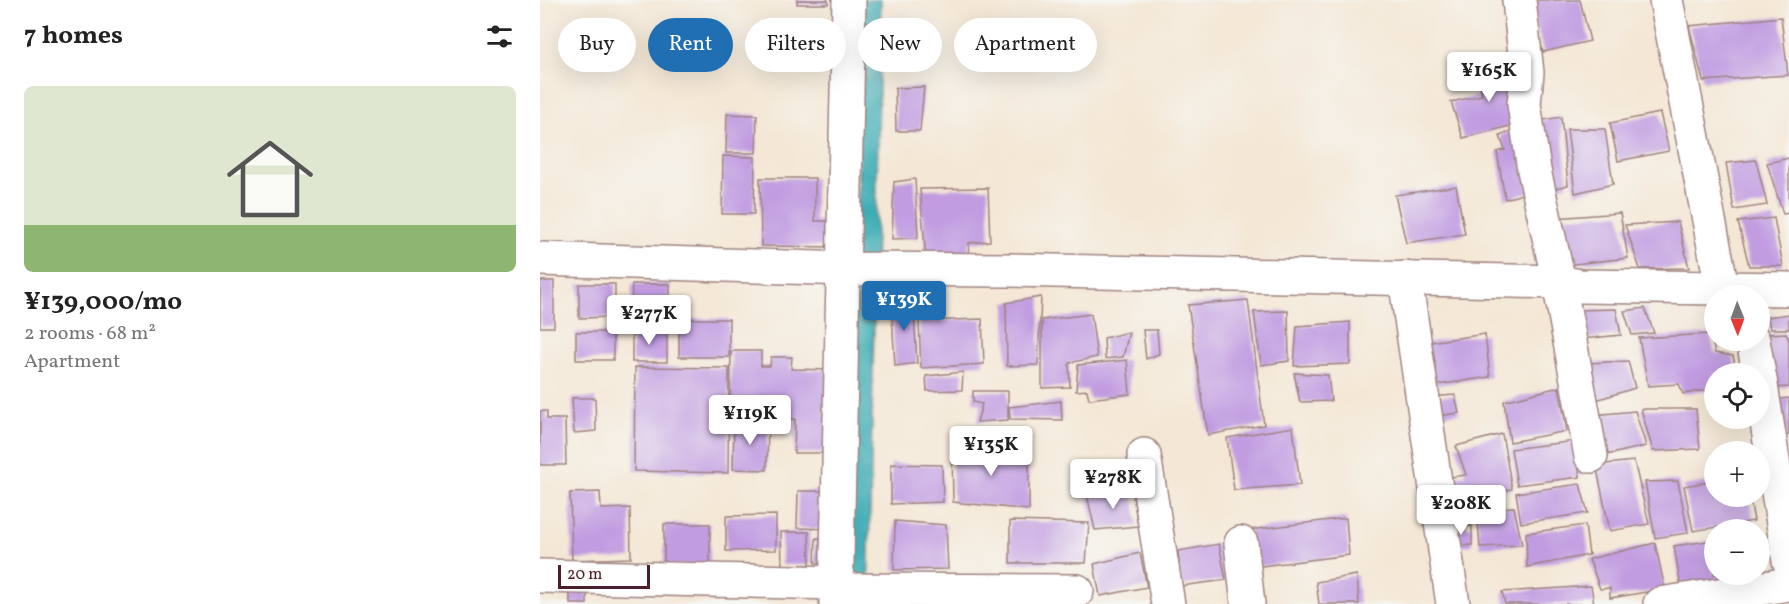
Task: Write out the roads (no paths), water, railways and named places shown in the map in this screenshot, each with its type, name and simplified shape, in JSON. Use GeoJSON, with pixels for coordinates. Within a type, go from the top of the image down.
{"type":"FeatureCollection","features":[{"type":"Feature","properties":{"kind":"street"},"geometry":{"type":"LineString","coordinates":[[845,592],[857,269],[849,0]]}},
{"type":"Feature","properties":{"kind":"street"},"geometry":{"type":"LineString","coordinates":[[1519,0],[1527,73],[1524,104],[1534,170],[1559,282],[1591,456]]}},
{"type":"Feature","properties":{"kind":"street"},"geometry":{"type":"LineString","coordinates":[[1666,0],[1737,285]]}},
{"type":"Feature","properties":{"kind":"street"},"geometry":{"type":"LineString","coordinates":[[540,259],[857,269],[1405,278],[1704,289]]}},
{"type":"Feature","properties":{"kind":"street"},"geometry":{"type":"LineString","coordinates":[[1405,278],[1453,604]]}},
{"type":"Feature","properties":{"kind":"street"},"geometry":{"type":"LineString","coordinates":[[1770,289],[1789,289]]}},
{"type":"Feature","properties":{"kind":"street"},"geometry":{"type":"LineString","coordinates":[[1770,413],[1780,447],[1789,561]]}},
{"type":"Feature","properties":{"kind":"street"},"geometry":{"type":"LineString","coordinates":[[1144,455],[1168,604]]}},
{"type":"Feature","properties":{"kind":"street"},"geometry":{"type":"LineString","coordinates":[[1241,543],[1248,604]]}},
{"type":"Feature","properties":{"kind":"street"},"geometry":{"type":"LineString","coordinates":[[540,576],[845,592],[1065,595]]}},
{"type":"Feature","properties":{"kind":"street"},"geometry":{"type":"LineString","coordinates":[[1660,604],[1695,601],[1789,584]]}},
{"type":"Feature","properties":{"kind":"water"},"geometry":{"type":"Polygon","coordinates":[[[862,0],[881,0],[881,18],[862,18],[862,0]]]}},
{"type":"Feature","properties":{"kind":"water"},"geometry":{"type":"Polygon","coordinates":[[[860,72],[879,72],[868,604],[848,604],[860,72]]]}}]}
